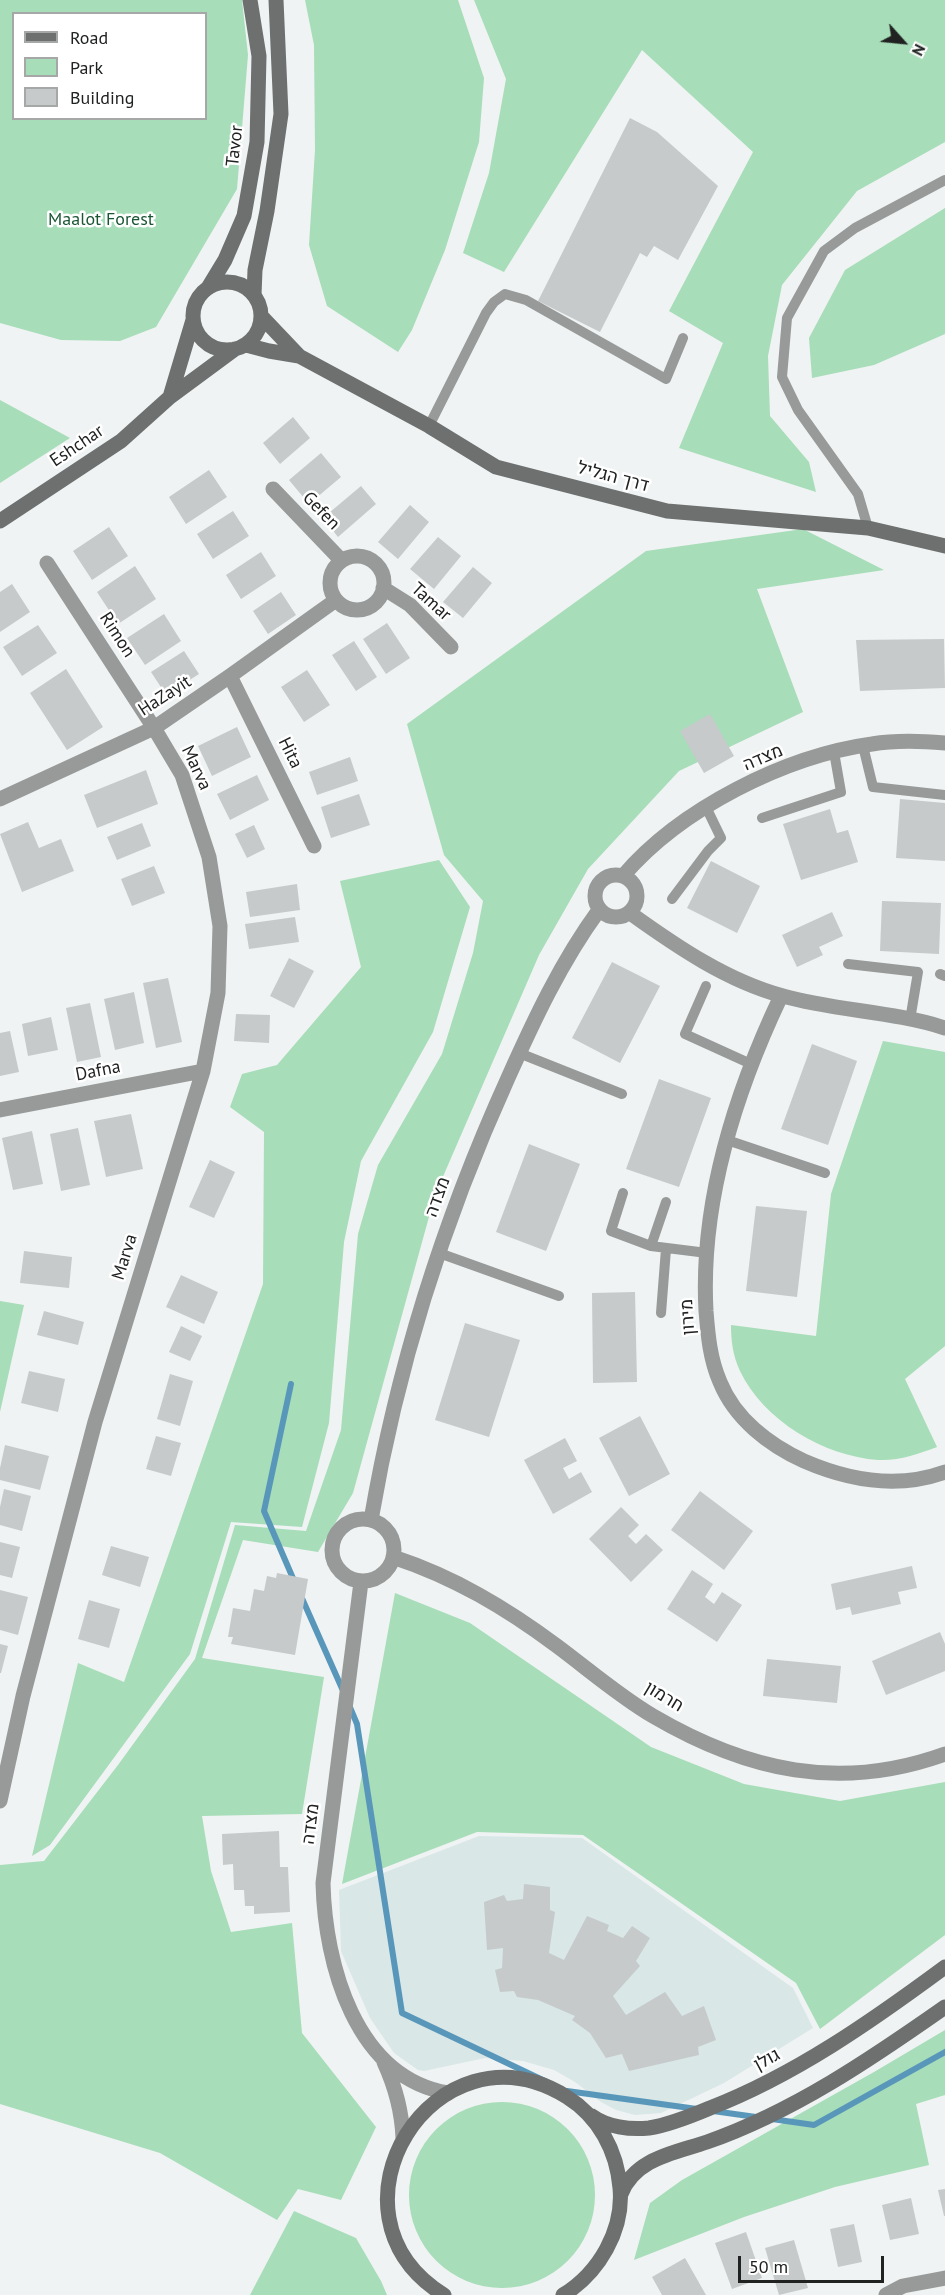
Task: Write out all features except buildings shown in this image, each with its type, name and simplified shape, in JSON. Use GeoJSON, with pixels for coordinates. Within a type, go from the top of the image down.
{"type":"FeatureCollection","features":[{"type":"Feature","properties":{"kind":"street","name":"Tavor"},"geometry":{"type":"LineString","coordinates":[[208,288],[225,260],[244,216],[257,142],[258,56],[250,0]]}},
{"type":"Feature","properties":{"kind":"street"},"geometry":{"type":"LineString","coordinates":[[254,295],[255,270],[267,212],[281,114],[276,0]]}},
{"type":"Feature","properties":{"kind":"street"},"geometry":{"type":"LineString","coordinates":[[170,397],[193,320],[196,302],[208,288],[218,283],[237,283],[247,288],[259,305],[261,316],[260,327],[255,337],[241,347],[223,350],[206,344],[195,329],[193,320]]}},
{"type":"Feature","properties":{"kind":"street","name":"דרך הגליל"},"geometry":{"type":"LineString","coordinates":[[261,316],[299,356],[429,426],[496,467],[667,511],[868,528],[945,546]]}},
{"type":"Feature","properties":{"kind":"street","name":"דרך הגליל"},"geometry":{"type":"LineString","coordinates":[[241,347],[299,356]]}},
{"type":"Feature","properties":{"kind":"street","name":"Eshchar"},"geometry":{"type":"LineString","coordinates":[[0,521],[121,441],[170,397],[241,347]]}},
{"type":"Feature","properties":{"kind":"street","name":"Gefen"},"geometry":{"type":"LineString","coordinates":[[273,489],[341,560]]}},
{"type":"Feature","properties":{"kind":"street"},"geometry":{"type":"LineString","coordinates":[[362,556],[375,562],[382,574],[383,588],[372,605],[363,609],[353,609],[343,606],[336,600],[332,594],[330,579],[341,560],[362,556]]}},
{"type":"Feature","properties":{"kind":"street","name":"Rimon"},"geometry":{"type":"LineString","coordinates":[[47,563],[154,728]]}},
{"type":"Feature","properties":{"kind":"street","name":"Tamar"},"geometry":{"type":"LineString","coordinates":[[383,588],[410,605],[451,647]]}},
{"type":"Feature","properties":{"kind":"street","name":"HaZayit"},"geometry":{"type":"LineString","coordinates":[[0,799],[154,728],[336,600]]}},
{"type":"Feature","properties":{"kind":"street","name":"Hita"},"geometry":{"type":"LineString","coordinates":[[230,676],[314,846]]}},
{"type":"Feature","properties":{"kind":"street","name":"Marva"},"geometry":{"type":"LineString","coordinates":[[0,1801],[23,1696],[94,1422],[203,1071],[218,993],[220,926],[209,856],[182,775],[154,728]]}},
{"type":"Feature","properties":{"kind":"street","name":"מצדה"},"geometry":{"type":"LineString","coordinates":[[623,876],[653,844],[678,825],[706,807],[777,772],[834,752],[863,746],[923,741],[945,743]]}},
{"type":"Feature","properties":{"kind":"street"},"geometry":{"type":"LineString","coordinates":[[611,875],[623,876],[629,879],[636,890],[636,902],[630,913],[610,917],[599,910],[594,892],[600,881],[611,875]]}},
{"type":"Feature","properties":{"kind":"street","name":"מצדה"},"geometry":{"type":"LineString","coordinates":[[371,1520],[398,1387],[414,1330],[473,1158],[549,991],[599,910]]}},
{"type":"Feature","properties":{"kind":"street"},"geometry":{"type":"LineString","coordinates":[[630,913],[669,940],[714,966],[781,996],[945,1028]]}},
{"type":"Feature","properties":{"kind":"street","name":"מירון"},"geometry":{"type":"LineString","coordinates":[[781,996],[751,1064],[727,1140],[712,1205],[707,1253],[706,1298],[710,1352],[720,1383],[737,1411],[759,1434],[785,1452],[826,1471],[873,1481],[901,1482],[926,1479],[945,1472]]}},
{"type":"Feature","properties":{"kind":"street","name":"Dafna"},"geometry":{"type":"LineString","coordinates":[[0,1110],[203,1071]]}},
{"type":"Feature","properties":{"kind":"street"},"geometry":{"type":"LineString","coordinates":[[371,1520],[385,1528],[390,1534],[394,1549],[393,1557],[382,1575],[375,1579],[361,1581],[344,1575],[337,1568],[333,1560],[333,1541],[344,1526],[352,1521],[371,1520]]}},
{"type":"Feature","properties":{"kind":"street","name":"חרמון"},"geometry":{"type":"LineString","coordinates":[[393,1557],[447,1577],[486,1598],[652,1715],[714,1747],[771,1766],[824,1774],[873,1772],[919,1763],[945,1754]]}},
{"type":"Feature","properties":{"kind":"street","name":"מצדה"},"geometry":{"type":"LineString","coordinates":[[361,1581],[323,1883],[329,1948],[338,1979],[358,2024],[371,2045],[383,2059],[416,2085],[448,2093]]}},
{"type":"Feature","properties":{"kind":"street","name":"גולן"},"geometry":{"type":"LineString","coordinates":[[587,2113],[613,2125],[643,2128],[688,2116],[725,2102],[769,2081],[812,2056],[878,2014],[945,1966]]}},
{"type":"Feature","properties":{"kind":"street"},"geometry":{"type":"LineString","coordinates":[[621,2194],[629,2180],[652,2160],[724,2135],[778,2111],[838,2077],[945,2007]]}},
{"type":"Feature","properties":{"kind":"street","name":"מצדה"},"geometry":{"type":"LineString","coordinates":[[383,2059],[391,2077],[400,2110],[403,2138]]}},
{"type":"Feature","properties":{"kind":"street"},"geometry":{"type":"LineString","coordinates":[[439,2293],[409,2263],[397,2240],[389,2214],[389,2178],[393,2160],[403,2138],[423,2112],[448,2093],[468,2084],[486,2080],[522,2079],[557,2091],[587,2113],[599,2127],[612,2150],[619,2176],[621,2194],[615,2230],[608,2248],[586,2278],[563,2295]]}},
{"type":"Feature","properties":{"kind":"street"},"geometry":{"type":"LineString","coordinates":[[886,2295],[903,2286],[945,2278]]}},
{"type":"Feature","properties":{"kind":"lane"},"geometry":{"type":"LineString","coordinates":[[868,528],[858,494],[798,410],[782,377],[787,318],[824,251],[855,228],[945,180]]}},
{"type":"Feature","properties":{"kind":"lane"},"geometry":{"type":"LineString","coordinates":[[429,426],[486,313],[494,302],[505,294],[526,300],[666,379],[683,338]]}},
{"type":"Feature","properties":{"kind":"lane"},"geometry":{"type":"LineString","coordinates":[[863,746],[873,787],[945,795]]}},
{"type":"Feature","properties":{"kind":"lane"},"geometry":{"type":"LineString","coordinates":[[762,818],[841,792],[834,752]]}},
{"type":"Feature","properties":{"kind":"lane"},"geometry":{"type":"LineString","coordinates":[[672,899],[708,851],[721,838],[706,807]]}},
{"type":"Feature","properties":{"kind":"lane"},"geometry":{"type":"LineString","coordinates":[[848,963],[918,972],[910,1020]]}},
{"type":"Feature","properties":{"kind":"lane"},"geometry":{"type":"LineString","coordinates":[[706,986],[685,1034],[751,1064]]}},
{"type":"Feature","properties":{"kind":"lane"},"geometry":{"type":"LineString","coordinates":[[519,1053],[622,1094]]}},
{"type":"Feature","properties":{"kind":"lane"},"geometry":{"type":"LineString","coordinates":[[727,1140],[825,1173]]}},
{"type":"Feature","properties":{"kind":"lane"},"geometry":{"type":"LineString","coordinates":[[623,1193],[611,1231],[651,1246],[707,1253]]}},
{"type":"Feature","properties":{"kind":"lane"},"geometry":{"type":"LineString","coordinates":[[651,1246],[666,1202]]}},
{"type":"Feature","properties":{"kind":"lane"},"geometry":{"type":"LineString","coordinates":[[661,1313],[666,1249]]}},
{"type":"Feature","properties":{"kind":"lane"},"geometry":{"type":"LineString","coordinates":[[439,1253],[559,1296]]}},
{"type":"Feature","properties":{"kind":"shaded area"},"geometry":{"type":"Polygon","coordinates":[[[479,1836],[582,1838],[793,1988],[813,2028],[724,2083],[661,2113],[635,2115],[616,2110],[554,2070],[523,2061],[485,2058],[424,2071],[418,2070],[394,2053],[370,2018],[341,1951],[339,1890],[479,1836]]]}},
{"type":"Feature","properties":{"kind":"green space","name":"Maalot Forest"},"geometry":{"type":"Polygon","coordinates":[[[0,0],[242,0],[248,55],[237,189],[156,327],[120,341],[61,340],[0,323],[0,0]]]}},
{"type":"Feature","properties":{"kind":"green space"},"geometry":{"type":"Polygon","coordinates":[[[305,0],[458,0],[484,78],[479,142],[445,250],[412,330],[398,352],[327,306],[309,245],[315,150],[314,45],[305,0]]]}},
{"type":"Feature","properties":{"kind":"green space"},"geometry":{"type":"Polygon","coordinates":[[[474,0],[945,0],[945,142],[857,191],[782,285],[768,356],[770,416],[809,462],[816,492],[679,448],[723,343],[669,311],[753,152],[642,50],[504,272],[463,253],[489,173],[506,79],[474,0]]]}},
{"type":"Feature","properties":{"kind":"green space"},"geometry":{"type":"Polygon","coordinates":[[[945,208],[945,334],[874,365],[812,378],[809,338],[845,270],[945,208]]]}},
{"type":"Feature","properties":{"kind":"green space"},"geometry":{"type":"Polygon","coordinates":[[[0,400],[70,438],[0,483],[0,400]]]}},
{"type":"Feature","properties":{"kind":"green space"},"geometry":{"type":"Polygon","coordinates":[[[803,529],[884,570],[757,589],[803,712],[679,771],[588,869],[539,955],[435,1195],[353,1493],[318,1552],[243,1540],[202,1658],[324,1677],[302,1814],[202,1816],[211,1871],[231,1932],[292,1923],[302,2033],[376,2127],[341,2200],[298,2189],[277,2220],[160,2153],[0,2104],[0,1865],[44,1861],[195,1659],[235,1525],[306,1531],[341,1430],[358,1234],[378,1165],[442,1054],[473,953],[483,901],[444,855],[407,724],[646,551],[803,529]]]}},
{"type":"Feature","properties":{"kind":"green space"},"geometry":{"type":"Polygon","coordinates":[[[439,860],[470,907],[433,1032],[361,1161],[344,1242],[329,1423],[302,1527],[231,1522],[190,1654],[50,1845],[32,1856],[78,1663],[124,1682],[263,1284],[264,1132],[230,1107],[242,1074],[277,1065],[361,967],[340,881],[439,860]]]}},
{"type":"Feature","properties":{"kind":"green space"},"geometry":{"type":"Polygon","coordinates":[[[883,1041],[945,1052],[945,1346],[905,1379],[937,1447],[901,1458],[878,1460],[858,1457],[817,1443],[780,1420],[764,1405],[740,1371],[733,1348],[731,1325],[816,1336],[831,1194],[883,1041]]]}},
{"type":"Feature","properties":{"kind":"green space"},"geometry":{"type":"Polygon","coordinates":[[[0,1301],[24,1305],[0,1412],[0,1301]]]}},
{"type":"Feature","properties":{"kind":"green space"},"geometry":{"type":"Polygon","coordinates":[[[395,1593],[470,1623],[651,1747],[744,1784],[840,1801],[945,1782],[945,1935],[820,2029],[796,1983],[583,1835],[477,1832],[342,1884],[395,1593]]]}},
{"type":"Feature","properties":{"kind":"green space"},"geometry":{"type":"Polygon","coordinates":[[[945,2030],[945,2095],[916,2104],[929,2165],[835,2187],[744,2217],[634,2260],[650,2203],[682,2180],[945,2030]]]}},
{"type":"Feature","properties":{"kind":"green space"},"geometry":{"type":"Polygon","coordinates":[[[502,2102],[537,2109],[568,2129],[588,2160],[595,2195],[588,2230],[568,2261],[537,2281],[502,2288],[467,2281],[436,2261],[416,2230],[409,2195],[416,2160],[436,2129],[467,2109],[502,2102]]]}},
{"type":"Feature","properties":{"kind":"green space"},"geometry":{"type":"Polygon","coordinates":[[[294,2211],[356,2238],[387,2295],[250,2295],[294,2211]]]}},
{"type":"Feature","properties":{"kind":"waterway"},"geometry":{"type":"LineString","coordinates":[[291,1384],[264,1511],[295,1583]]}},
{"type":"Feature","properties":{"kind":"waterway"},"geometry":{"type":"LineString","coordinates":[[301,1596],[344,1693]]}},
{"type":"Feature","properties":{"kind":"waterway"},"geometry":{"type":"LineString","coordinates":[[349,1705],[357,1724],[402,2013],[547,2082]]}},
{"type":"Feature","properties":{"kind":"waterway"},"geometry":{"type":"LineString","coordinates":[[772,2119],[814,2125],[945,2052]]}},
{"type":"Feature","properties":{"kind":"waterway"},"geometry":{"type":"LineString","coordinates":[[567,2091],[697,2109]]}},
{"type":"Feature","properties":{"kind":"waterway"},"geometry":{"type":"LineString","coordinates":[[713,2111],[756,2117]]}}]}
